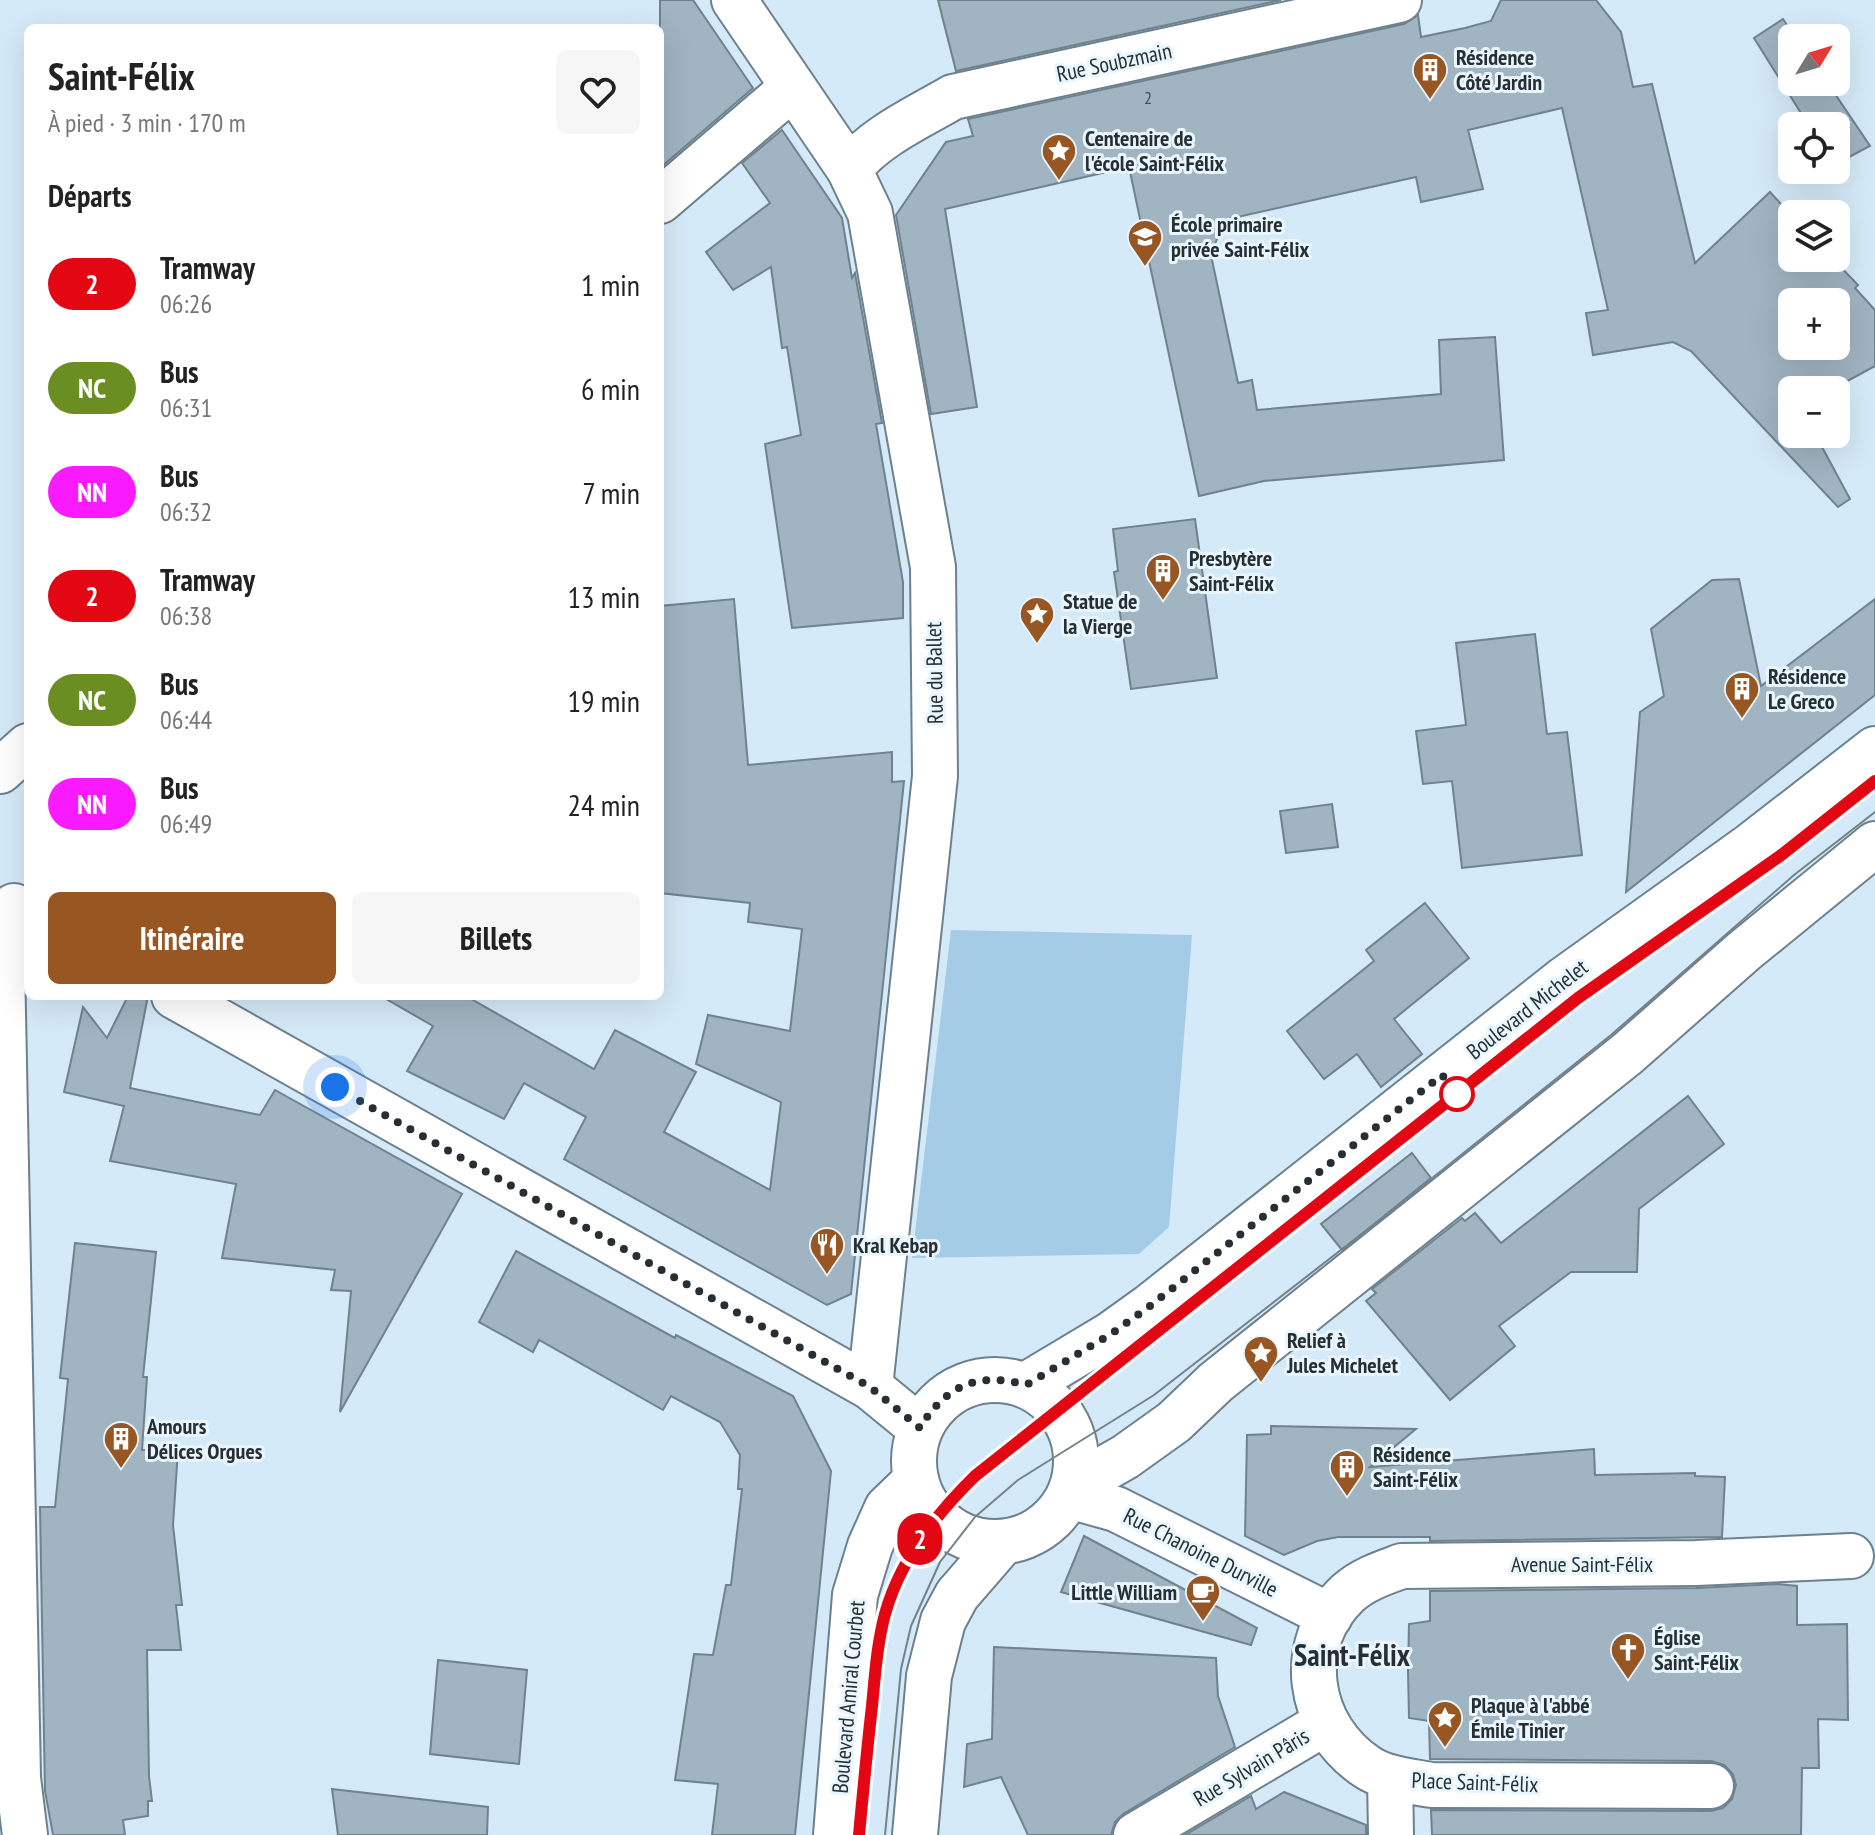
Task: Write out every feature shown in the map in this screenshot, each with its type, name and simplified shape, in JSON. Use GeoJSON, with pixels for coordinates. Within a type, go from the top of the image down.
{"type":"FeatureCollection","features":[{"type":"Feature","properties":{"kind":"street","name":"Rue du Ballet"},"geometry":{"type":"LineString","coordinates":[[734,0],[849,169],[870,213],[933,567],[935,776],[870,1387]]}},
{"type":"Feature","properties":{"kind":"street","name":"Rue Soubzmain"},"geometry":{"type":"LineString","coordinates":[[849,169],[861,155],[890,134],[953,97],[1399,0]]}},
{"type":"Feature","properties":{"kind":"street"},"geometry":{"type":"LineString","coordinates":[[664,198],[793,87]]}},
{"type":"Feature","properties":{"kind":"street","name":"Boulevard Michelet"},"geometry":{"type":"LineString","coordinates":[[1026,1385],[1150,1306],[1563,980],[1750,846],[1875,749]]}},
{"type":"Feature","properties":{"kind":"street"},"geometry":{"type":"LineString","coordinates":[[0,771],[24,750]]}},
{"type":"Feature","properties":{"kind":"street"},"geometry":{"type":"LineString","coordinates":[[1071,1491],[1077,1454],[1069,1427],[1049,1399],[1026,1385],[990,1379],[964,1386],[942,1399],[920,1428],[914,1454],[916,1480],[927,1506],[951,1530],[974,1539],[1003,1542],[1026,1537],[1047,1524],[1071,1491],[1174,1422],[1216,1382],[1627,1054],[1744,951],[1875,844]]}},
{"type":"Feature","properties":{"kind":"street"},"geometry":{"type":"LineString","coordinates":[[14,907],[2,962],[7,1591],[18,1778],[25,1835]]}},
{"type":"Feature","properties":{"kind":"street"},"geometry":{"type":"LineString","coordinates":[[181,1000],[870,1387],[920,1428]]}},
{"type":"Feature","properties":{"kind":"street","name":"Boulevard Amiral Courbet"},"geometry":{"type":"LineString","coordinates":[[836,1835],[855,1595],[870,1546],[887,1508],[916,1480]]}},
{"type":"Feature","properties":{"kind":"street","name":"Rue Chanoine Durville"},"geometry":{"type":"LineString","coordinates":[[1071,1491],[1116,1509],[1330,1616]]}},
{"type":"Feature","properties":{"kind":"street"},"geometry":{"type":"LineString","coordinates":[[915,1835],[929,1676],[943,1621],[957,1595],[1003,1542]]}},
{"type":"Feature","properties":{"kind":"street","name":"Avenue Saint-Félix"},"geometry":{"type":"LineString","coordinates":[[1330,1616],[1348,1593],[1373,1576],[1402,1566],[1696,1563],[1851,1556]]}},
{"type":"Feature","properties":{"kind":"street","name":"Place Saint-Félix"},"geometry":{"type":"LineString","coordinates":[[1330,1616],[1318,1641],[1314,1666],[1315,1690],[1325,1723],[1341,1747],[1368,1768],[1390,1777],[1431,1785],[1711,1786]]}},
{"type":"Feature","properties":{"kind":"street","name":"Rue Sylvain Pâris"},"geometry":{"type":"LineString","coordinates":[[1136,1835],[1325,1723]]}},
{"type":"Feature","properties":{"kind":"street"},"geometry":{"type":"LineString","coordinates":[[1390,1777],[1391,1835]]}},
{"type":"Feature","properties":{"kind":"shaded area"},"geometry":{"type":"Polygon","coordinates":[[[951,930],[1192,935],[1169,1227],[1139,1254],[912,1258],[951,930]]]}},
{"type":"Feature","properties":{"kind":"building"},"geometry":{"type":"Polygon","coordinates":[[[660,0],[693,0],[753,88],[664,165],[664,24],[660,24],[660,0]]]}},
{"type":"Feature","properties":{"kind":"building"},"geometry":{"type":"Polygon","coordinates":[[[938,0],[1281,0],[956,71],[938,0]]]}},
{"type":"Feature","properties":{"kind":"building"},"geometry":{"type":"Polygon","coordinates":[[[1501,0],[1596,0],[1621,32],[1633,87],[1652,84],[1695,263],[1770,192],[1778,201],[1778,272],[1845,272],[1875,310],[1875,366],[1850,380],[1850,376],[1778,376],[1778,443],[1691,351],[1673,342],[1593,355],[1586,313],[1608,310],[1562,108],[1468,130],[1483,189],[1421,202],[1416,177],[1224,220],[1211,255],[1238,383],[1252,380],[1257,410],[1441,394],[1439,340],[1495,337],[1504,460],[1264,481],[1199,496],[1129,167],[945,209],[977,407],[931,414],[896,215],[946,142],[973,136],[968,119],[1404,24],[1418,15],[1421,37],[1491,21],[1501,0]]]}},
{"type":"Feature","properties":{"kind":"building"},"geometry":{"type":"Polygon","coordinates":[[[1783,19],[1786,24],[1778,24],[1778,76],[1754,38],[1783,19]]]}},
{"type":"Feature","properties":{"kind":"building"},"geometry":{"type":"Polygon","coordinates":[[[1790,96],[1836,96],[1847,112],[1800,112],[1790,96]]]}},
{"type":"Feature","properties":{"kind":"building"},"geometry":{"type":"Polygon","coordinates":[[[1850,116],[1870,146],[1850,157],[1850,116]]]}},
{"type":"Feature","properties":{"kind":"building"},"geometry":{"type":"Polygon","coordinates":[[[782,130],[842,218],[882,423],[876,424],[903,582],[903,618],[792,628],[765,444],[801,435],[787,347],[782,348],[771,267],[733,290],[706,252],[770,203],[742,163],[782,130]]]}},
{"type":"Feature","properties":{"kind":"building"},"geometry":{"type":"Polygon","coordinates":[[[1782,448],[1823,448],[1850,499],[1838,507],[1782,448]]]}},
{"type":"Feature","properties":{"kind":"building","name":"Presbytère Saint-Félix"},"geometry":{"type":"Polygon","coordinates":[[[1195,519],[1217,678],[1131,689],[1114,572],[1118,571],[1113,529],[1195,519]]]}},
{"type":"Feature","properties":{"kind":"building","name":"Résidence Le Greco"},"geometry":{"type":"Polygon","coordinates":[[[1739,579],[1761,686],[1875,599],[1875,695],[1626,892],[1640,712],[1664,696],[1651,629],[1712,580],[1739,579]]]}},
{"type":"Feature","properties":{"kind":"building"},"geometry":{"type":"Polygon","coordinates":[[[734,599],[748,765],[892,752],[892,782],[904,781],[851,1294],[827,1305],[564,1159],[586,1117],[524,1083],[504,1119],[407,1071],[433,1026],[388,1000],[473,1000],[594,1069],[615,1030],[696,1072],[664,1132],[770,1190],[781,1102],[696,1064],[708,1015],[790,1031],[802,929],[748,922],[750,903],[664,893],[664,606],[734,599]]]}},
{"type":"Feature","properties":{"kind":"building"},"geometry":{"type":"Polygon","coordinates":[[[1535,634],[1547,734],[1567,732],[1582,855],[1462,868],[1452,781],[1423,784],[1416,731],[1466,725],[1456,643],[1535,634]]]}},
{"type":"Feature","properties":{"kind":"building"},"geometry":{"type":"Polygon","coordinates":[[[1332,804],[1338,847],[1286,853],[1280,811],[1332,804]]]}},
{"type":"Feature","properties":{"kind":"building"},"geometry":{"type":"Polygon","coordinates":[[[1425,903],[1469,958],[1394,1019],[1422,1054],[1381,1087],[1357,1054],[1324,1079],[1287,1031],[1374,961],[1366,950],[1425,903]]]}},
{"type":"Feature","properties":{"kind":"building"},"geometry":{"type":"Polygon","coordinates":[[[126,1000],[147,1000],[130,1088],[260,1115],[275,1090],[462,1194],[340,1412],[351,1291],[331,1290],[335,1270],[222,1258],[236,1184],[110,1161],[124,1106],[64,1092],[83,1007],[107,1038],[126,1000]]]}},
{"type":"Feature","properties":{"kind":"building"},"geometry":{"type":"Polygon","coordinates":[[[1688,1096],[1724,1144],[1639,1209],[1637,1272],[1571,1272],[1499,1326],[1515,1346],[1450,1400],[1366,1301],[1376,1293],[1372,1289],[1462,1218],[1465,1221],[1475,1213],[1501,1243],[1688,1096]]]}},
{"type":"Feature","properties":{"kind":"building"},"geometry":{"type":"Polygon","coordinates":[[[1412,1153],[1431,1178],[1342,1250],[1321,1224],[1412,1153]]]}},
{"type":"Feature","properties":{"kind":"building"},"geometry":{"type":"Polygon","coordinates":[[[75,1243],[156,1252],[143,1377],[147,1377],[142,1450],[178,1450],[173,1525],[182,1605],[176,1605],[181,1650],[147,1650],[152,1801],[148,1801],[148,1816],[123,1820],[125,1835],[53,1835],[45,1791],[40,1507],[55,1507],[68,1379],[60,1378],[75,1243]]]}},
{"type":"Feature","properties":{"kind":"building"},"geometry":{"type":"Polygon","coordinates":[[[516,1251],[675,1338],[676,1335],[793,1396],[831,1471],[795,1835],[712,1835],[718,1784],[675,1780],[694,1654],[713,1655],[726,1585],[731,1585],[742,1489],[738,1489],[740,1455],[720,1422],[671,1396],[663,1410],[539,1340],[533,1352],[479,1322],[516,1251]]]}},
{"type":"Feature","properties":{"kind":"building"},"geometry":{"type":"Polygon","coordinates":[[[1271,1426],[1416,1429],[1370,1467],[1594,1449],[1595,1475],[1695,1473],[1695,1476],[1725,1477],[1722,1537],[1430,1541],[1430,1537],[1338,1537],[1317,1541],[1284,1555],[1245,1536],[1247,1435],[1271,1434],[1271,1426]]]}},
{"type":"Feature","properties":{"kind":"building"},"geometry":{"type":"Polygon","coordinates":[[[1084,1536],[1257,1628],[1251,1645],[1061,1592],[1084,1536]]]}},
{"type":"Feature","properties":{"kind":"building","name":"Église Saint-Félix"},"geometry":{"type":"Polygon","coordinates":[[[1797,1586],[1797,1625],[1847,1624],[1848,1720],[1818,1719],[1819,1768],[1802,1768],[1801,1835],[1432,1835],[1431,1810],[1711,1811],[1723,1808],[1732,1799],[1736,1785],[1733,1774],[1724,1765],[1711,1761],[1430,1759],[1429,1721],[1409,1718],[1408,1671],[1409,1624],[1430,1621],[1430,1591],[1797,1586]]]}},
{"type":"Feature","properties":{"kind":"building"},"geometry":{"type":"Polygon","coordinates":[[[994,1647],[1216,1658],[1218,1696],[1235,1747],[1123,1814],[1115,1822],[1111,1835],[1028,1835],[1001,1777],[964,1787],[967,1744],[992,1739],[994,1647]]]}},
{"type":"Feature","properties":{"kind":"building"},"geometry":{"type":"Polygon","coordinates":[[[438,1660],[527,1670],[519,1764],[430,1754],[438,1660]]]}},
{"type":"Feature","properties":{"kind":"building"},"geometry":{"type":"Polygon","coordinates":[[[332,1789],[488,1807],[487,1835],[338,1835],[332,1789]]]}},
{"type":"Feature","properties":{"kind":"building"},"geometry":{"type":"Polygon","coordinates":[[[1284,1792],[1366,1825],[1366,1835],[1185,1835],[1251,1796],[1256,1809],[1284,1792]]]}},
{"type":"Feature","properties":{"kind":"tram line"},"geometry":{"type":"LineString","coordinates":[[859,1835],[876,1661],[885,1613],[917,1544],[953,1497],[975,1476],[1578,998],[1780,856],[1875,781]]}},
{"type":"Feature","properties":{"kind":"tram line","name":"2"},"geometry":{"type":"LineString","coordinates":[[859,1835],[876,1661],[885,1613],[917,1544],[953,1497],[975,1476],[1578,998],[1780,856],[1875,781]]}},
{"type":"Feature","properties":{"kind":"tram line"},"geometry":{"type":"LineString","coordinates":[[885,1835],[901,1669],[911,1626],[940,1562],[975,1517],[1018,1480],[1154,1395],[1386,1215],[1611,1035],[1794,875],[1875,812]]}},
{"type":"Feature","properties":{"kind":"place","name":"Résidence Côté Jardin"},"geometry":{"type":"Point","coordinates":[1430,101]}},
{"type":"Feature","properties":{"kind":"place","name":"Centenaire de l'école Saint-Félix"},"geometry":{"type":"Point","coordinates":[1059,182]}},
{"type":"Feature","properties":{"kind":"place","name":"École primaire privée Saint-Félix"},"geometry":{"type":"Point","coordinates":[1145,268]}},
{"type":"Feature","properties":{"kind":"place","name":"Presbytère Saint-Félix"},"geometry":{"type":"Point","coordinates":[1163,602]}},
{"type":"Feature","properties":{"kind":"place","name":"Statue de la Vierge"},"geometry":{"type":"Point","coordinates":[1037,645]}},
{"type":"Feature","properties":{"kind":"place","name":"Résidence Le Greco"},"geometry":{"type":"Point","coordinates":[1742,720]}},
{"type":"Feature","properties":{"kind":"place","name":"Kral Kebap"},"geometry":{"type":"Point","coordinates":[827,1276]}},
{"type":"Feature","properties":{"kind":"place","name":"Relief à Jules Michelet"},"geometry":{"type":"Point","coordinates":[1261,1384]}},
{"type":"Feature","properties":{"kind":"place","name":"Amours Délices Orgues"},"geometry":{"type":"Point","coordinates":[121,1470]}},
{"type":"Feature","properties":{"kind":"place","name":"Résidence Saint-Félix"},"geometry":{"type":"Point","coordinates":[1347,1498]}},
{"type":"Feature","properties":{"kind":"place","name":"Little William"},"geometry":{"type":"Point","coordinates":[1203,1623]}},
{"type":"Feature","properties":{"kind":"place","name":"Église Saint-Félix"},"geometry":{"type":"Point","coordinates":[1628,1681]}},
{"type":"Feature","properties":{"kind":"place","name":"Plaque à l'abbé Émile Tinier"},"geometry":{"type":"Point","coordinates":[1445,1749]}},
{"type":"Feature","properties":{"kind":"district","name":"Saint-Félix"},"geometry":{"type":"Point","coordinates":[1352,1656]}},
{"type":"Feature","properties":{"kind":"route"},"geometry":{"type":"LineString","coordinates":[[335,1087],[870,1387],[920,1428],[930,1412],[956,1389],[990,1379],[1026,1385],[1111,1334],[1442,1075],[1457,1094]]}}]}
